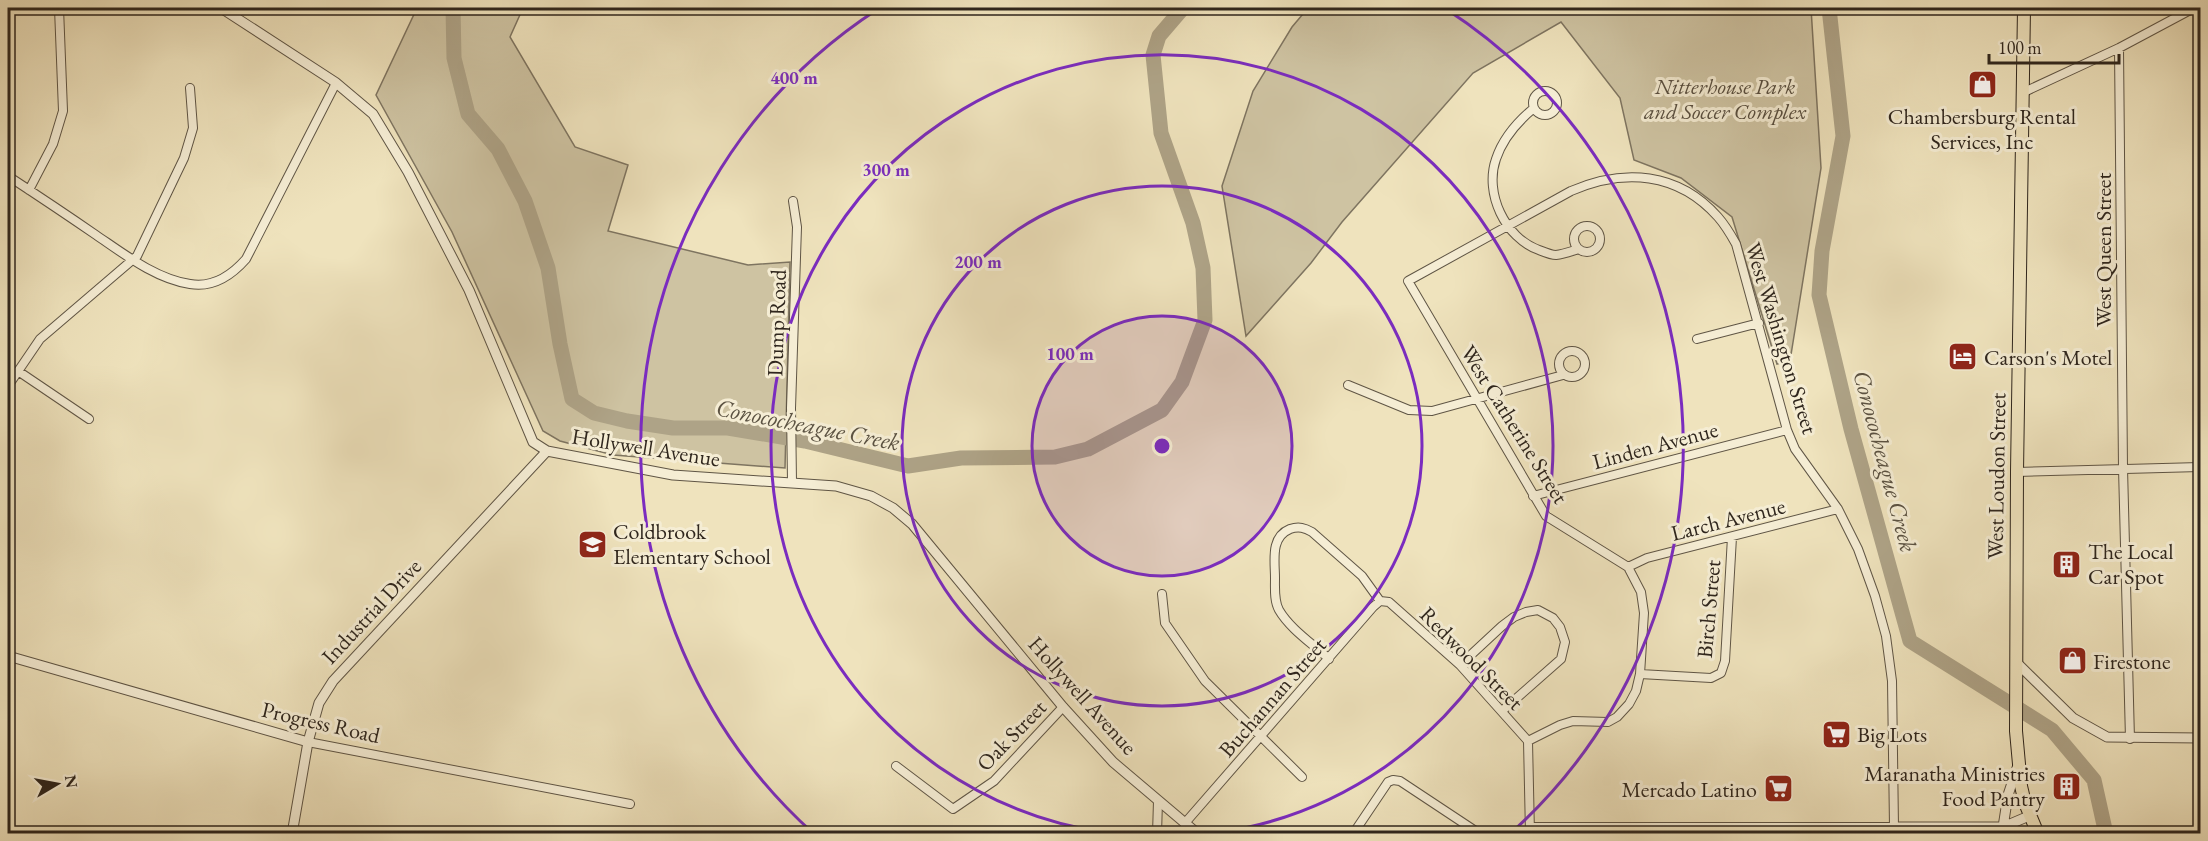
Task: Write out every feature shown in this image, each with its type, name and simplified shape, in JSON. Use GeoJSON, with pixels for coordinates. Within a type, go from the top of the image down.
{"type":"FeatureCollection","features":[{"type":"Feature","properties":{"kind":"highway","name":"West Loudon Street"},"geometry":{"type":"LineString","coordinates":[[2024,8],[2017,472],[2016,731],[2018,765],[2025,803],[2038,834]]}},
{"type":"Feature","properties":{"kind":"street"},"geometry":{"type":"LineString","coordinates":[[29,190],[53,144],[63,111],[59,8]]}},
{"type":"Feature","properties":{"kind":"street","name":"Hollywell Avenue"},"geometry":{"type":"LineString","coordinates":[[221,8],[336,83],[373,114],[394,146],[469,290],[533,442],[547,452],[673,475],[792,482],[844,488],[871,496],[893,508],[912,524],[1063,707],[1113,762],[1197,834]]}},
{"type":"Feature","properties":{"kind":"street"},"geometry":{"type":"LineString","coordinates":[[2022,93],[2119,48],[2194,8]]}},
{"type":"Feature","properties":{"kind":"street","name":"West Queen Street"},"geometry":{"type":"LineString","coordinates":[[2119,48],[2123,468],[2130,739]]}},
{"type":"Feature","properties":{"kind":"street"},"geometry":{"type":"LineString","coordinates":[[8,176],[134,260],[169,279],[191,285],[212,284],[234,273],[246,260],[336,83]]}},
{"type":"Feature","properties":{"kind":"street"},"geometry":{"type":"LineString","coordinates":[[8,386],[40,339],[134,260],[184,158],[193,128],[190,88]]}},
{"type":"Feature","properties":{"kind":"street"},"geometry":{"type":"LineString","coordinates":[[1534,108],[1504,139],[1495,161],[1492,181],[1495,201],[1508,227],[1530,247],[1555,255],[1579,249]]}},
{"type":"Feature","properties":{"kind":"street","name":"West Washington Street"},"geometry":{"type":"LineString","coordinates":[[1408,280],[1571,191],[1612,177],[1648,178],[1670,183],[1699,199],[1719,218],[1736,244],[1787,429],[1795,449],[1838,509],[1858,549],[1875,596],[1889,648],[1892,681],[1894,830]]}},
{"type":"Feature","properties":{"kind":"street","name":"Dump Road"},"geometry":{"type":"LineString","coordinates":[[792,482],[791,408],[797,227],[793,201]]}},
{"type":"Feature","properties":{"kind":"street","name":"West Catherine Street"},"geometry":{"type":"LineString","coordinates":[[1408,280],[1546,516],[1628,567]]}},
{"type":"Feature","properties":{"kind":"street"},"geometry":{"type":"LineString","coordinates":[[1697,339],[1759,323]]}},
{"type":"Feature","properties":{"kind":"street"},"geometry":{"type":"LineString","coordinates":[[18,371],[89,418]]}},
{"type":"Feature","properties":{"kind":"street"},"geometry":{"type":"LineString","coordinates":[[1348,384],[1410,410],[1432,411],[1563,375]]}},
{"type":"Feature","properties":{"kind":"street","name":"Linden Avenue"},"geometry":{"type":"LineString","coordinates":[[1533,496],[1787,429]]}},
{"type":"Feature","properties":{"kind":"street","name":"Industrial Drive"},"geometry":{"type":"LineString","coordinates":[[292,834],[308,742],[319,703],[333,681],[547,452]]}},
{"type":"Feature","properties":{"kind":"street"},"geometry":{"type":"LineString","coordinates":[[2017,472],[2200,467]]}},
{"type":"Feature","properties":{"kind":"street","name":"Larch Avenue"},"geometry":{"type":"LineString","coordinates":[[1628,567],[1647,558],[1838,509]]}},
{"type":"Feature","properties":{"kind":"street","name":"Redwood Street"},"geometry":{"type":"LineString","coordinates":[[1329,659],[1285,618],[1275,600],[1274,550],[1276,542],[1282,534],[1295,528],[1304,528],[1312,532],[1362,576],[1385,602],[1460,665],[1528,741]]}},
{"type":"Feature","properties":{"kind":"street","name":"Birch Street"},"geometry":{"type":"LineString","coordinates":[[1640,674],[1711,678],[1721,673],[1725,661],[1732,537]]}},
{"type":"Feature","properties":{"kind":"street"},"geometry":{"type":"LineString","coordinates":[[1628,567],[1641,592],[1644,614],[1640,674],[1636,691],[1629,704],[1617,717],[1608,722],[1573,721],[1528,741],[1530,830],[1894,830],[2003,827],[2029,816]]}},
{"type":"Feature","properties":{"kind":"street"},"geometry":{"type":"LineString","coordinates":[[1162,594],[1165,623],[1205,681],[1302,777]]}},
{"type":"Feature","properties":{"kind":"street","name":"Buchannan Street"},"geometry":{"type":"LineString","coordinates":[[1185,823],[1373,607],[1385,602]]}},
{"type":"Feature","properties":{"kind":"street"},"geometry":{"type":"LineString","coordinates":[[1460,665],[1514,617],[1538,610],[1553,618],[1560,627],[1565,642],[1561,659],[1502,711]]}},
{"type":"Feature","properties":{"kind":"street","name":"Progress Road"},"geometry":{"type":"LineString","coordinates":[[8,657],[308,742],[630,804]]}},
{"type":"Feature","properties":{"kind":"street"},"geometry":{"type":"LineString","coordinates":[[2016,662],[2073,718],[2107,738],[2200,738]]}},
{"type":"Feature","properties":{"kind":"street","name":"Oak Street"},"geometry":{"type":"LineString","coordinates":[[896,766],[952,809],[994,781],[1063,707]]}},
{"type":"Feature","properties":{"kind":"street"},"geometry":{"type":"LineString","coordinates":[[2003,827],[2008,795],[2018,765]]}},
{"type":"Feature","properties":{"kind":"street"},"geometry":{"type":"LineString","coordinates":[[1353,834],[1388,782],[1393,780],[1400,781],[1480,834]]}},
{"type":"Feature","properties":{"kind":"street"},"geometry":{"type":"LineString","coordinates":[[1157,834],[1158,801]]}},
{"type":"Feature","properties":{"kind":"street"},"geometry":{"type":"LineString","coordinates":[[1185,823],[1185,834]]}},
{"type":"Feature","properties":{"kind":"green space"},"geometry":{"type":"Polygon","coordinates":[[[417,8],[523,8],[510,37],[575,147],[628,165],[608,231],[748,265],[790,262],[785,468],[613,455],[560,441],[543,431],[452,232],[376,95],[417,8]]]}},
{"type":"Feature","properties":{"kind":"green space","name":"Nitterhouse Park and Soccer Complex"},"geometry":{"type":"Polygon","coordinates":[[[1308,8],[1811,8],[1821,168],[1790,361],[1777,364],[1732,217],[1681,178],[1634,160],[1620,98],[1561,22],[1473,73],[1342,222],[1311,263],[1246,336],[1222,186],[1253,91],[1292,27],[1308,8]]]}},
{"type":"Feature","properties":{"kind":"waterway","name":"Conococheague Creek"},"geometry":{"type":"LineString","coordinates":[[453,8],[454,58],[468,114],[498,149],[525,201],[548,268],[560,344],[572,399],[594,413],[627,421],[673,428],[728,428],[805,441],[908,466],[961,458],[1055,457],[1088,449],[1162,410],[1182,382],[1205,320],[1203,268],[1193,223],[1161,133],[1153,55],[1159,36],[1183,8]]}},
{"type":"Feature","properties":{"kind":"waterway","name":"Conococheague Creek"},"geometry":{"type":"LineString","coordinates":[[1829,8],[1843,136],[1822,251],[1819,295],[1851,429],[1910,641],[2052,730],[2094,780],[2106,834]]}},
{"type":"Feature","properties":{"kind":"place","name":"Chambersburg Rental Services, Inc"},"geometry":{"type":"Point","coordinates":[1982,84]}},
{"type":"Feature","properties":{"kind":"place","name":"Carson's Motel"},"geometry":{"type":"Point","coordinates":[1963,357]}},
{"type":"Feature","properties":{"kind":"place","name":"Coldbrook Elementary School"},"geometry":{"type":"Point","coordinates":[592,544]}},
{"type":"Feature","properties":{"kind":"place","name":"The Local Car Spot"},"geometry":{"type":"Point","coordinates":[2067,564]}},
{"type":"Feature","properties":{"kind":"place","name":"Firestone"},"geometry":{"type":"Point","coordinates":[2072,661]}},
{"type":"Feature","properties":{"kind":"place","name":"Big Lots"},"geometry":{"type":"Point","coordinates":[1836,734]}},
{"type":"Feature","properties":{"kind":"place","name":"Maranatha Ministries Food Pantry"},"geometry":{"type":"Point","coordinates":[2066,786]}},
{"type":"Feature","properties":{"kind":"place","name":"Mercado Latino"},"geometry":{"type":"Point","coordinates":[1778,789]}}]}
